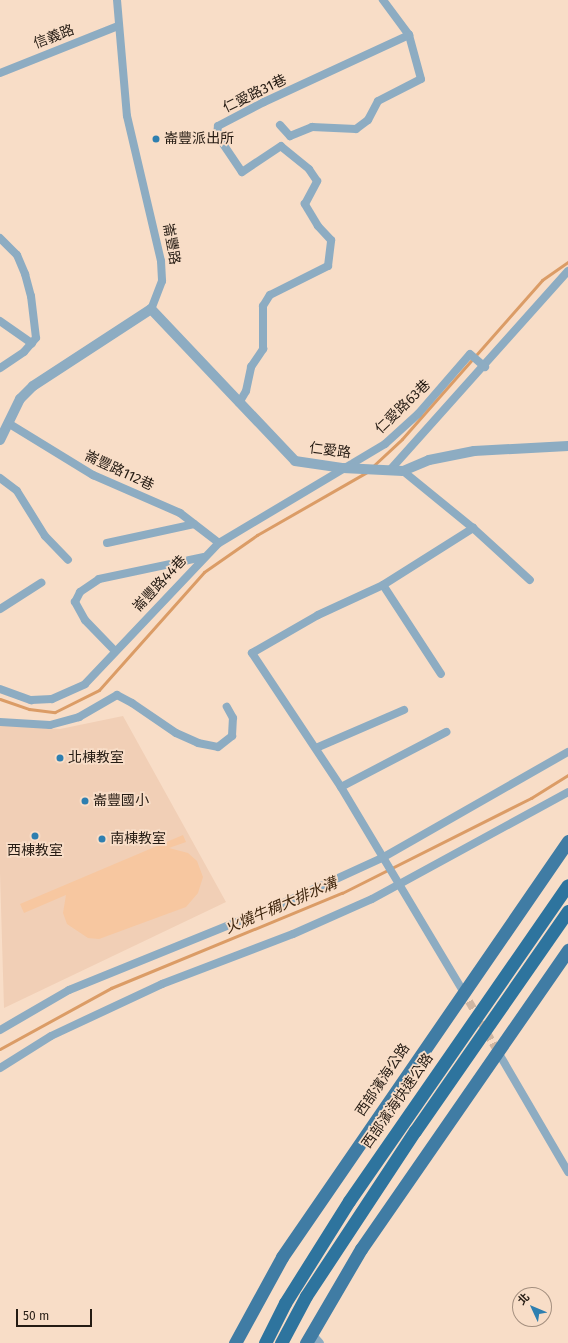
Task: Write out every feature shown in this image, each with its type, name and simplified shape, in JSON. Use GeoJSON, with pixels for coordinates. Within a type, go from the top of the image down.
{"type":"FeatureCollection","features":[{"type":"Feature","properties":{"kind":"highway","name":"西部濱海快速公路"},"geometry":{"type":"LineString","coordinates":[[265,1343],[285,1303],[349,1201],[568,885]]}},
{"type":"Feature","properties":{"kind":"highway"},"geometry":{"type":"LineString","coordinates":[[281,1343],[306,1296],[411,1137],[568,911]]}},
{"type":"Feature","properties":{"kind":"main road","name":"西部濱海公路"},"geometry":{"type":"LineString","coordinates":[[235,1343],[282,1257],[568,841]]}},
{"type":"Feature","properties":{"kind":"main road"},"geometry":{"type":"LineString","coordinates":[[309,1338],[361,1249],[568,950]]}},
{"type":"Feature","properties":{"kind":"street","name":"崙豐路"},"geometry":{"type":"LineString","coordinates":[[116,0],[127,116],[161,261],[162,281],[151,309]]}},
{"type":"Feature","properties":{"kind":"street"},"geometry":{"type":"LineString","coordinates":[[280,125],[290,136],[312,127],[356,129],[368,120],[378,101],[421,79],[409,35],[383,0]]}},
{"type":"Feature","properties":{"kind":"street","name":"信義路"},"geometry":{"type":"LineString","coordinates":[[0,73],[118,26]]}},
{"type":"Feature","properties":{"kind":"street","name":"仁愛路31巷"},"geometry":{"type":"LineString","coordinates":[[239,403],[246,391],[251,367],[263,349],[263,306],[270,295],[328,266],[331,240],[318,226],[305,204],[317,181],[309,169],[281,146],[242,172],[217,135],[218,126],[264,102],[409,35]]}},
{"type":"Feature","properties":{"kind":"street"},"geometry":{"type":"LineString","coordinates":[[0,238],[17,255],[25,274],[31,296],[36,338],[24,352],[0,368]]}},
{"type":"Feature","properties":{"kind":"street"},"geometry":{"type":"LineString","coordinates":[[390,470],[485,367],[568,272]]}},
{"type":"Feature","properties":{"kind":"street"},"geometry":{"type":"LineString","coordinates":[[0,441],[20,399],[33,386],[151,309]]}},
{"type":"Feature","properties":{"kind":"street","name":"仁愛路"},"geometry":{"type":"LineString","coordinates":[[151,309],[239,403],[296,461],[343,468],[403,471],[429,460],[474,451],[568,446]]}},
{"type":"Feature","properties":{"kind":"street"},"geometry":{"type":"LineString","coordinates":[[0,321],[32,343]]}},
{"type":"Feature","properties":{"kind":"street","name":"仁愛路63巷"},"geometry":{"type":"LineString","coordinates":[[343,468],[385,444],[413,419],[470,354],[485,367]]}},
{"type":"Feature","properties":{"kind":"street","name":"崙豐路112巷"},"geometry":{"type":"LineString","coordinates":[[8,423],[93,476],[180,513],[219,543]]}},
{"type":"Feature","properties":{"kind":"street","name":"崙豐路44巷"},"geometry":{"type":"LineString","coordinates":[[0,689],[31,700],[52,699],[85,684],[203,557],[219,543],[343,468]]}},
{"type":"Feature","properties":{"kind":"street"},"geometry":{"type":"LineString","coordinates":[[403,471],[473,528],[530,580]]}},
{"type":"Feature","properties":{"kind":"street"},"geometry":{"type":"LineString","coordinates":[[0,478],[17,491],[45,536],[68,560]]}},
{"type":"Feature","properties":{"kind":"street"},"geometry":{"type":"LineString","coordinates":[[107,543],[194,524]]}},
{"type":"Feature","properties":{"kind":"street"},"geometry":{"type":"LineString","coordinates":[[463,992],[382,858],[342,787],[252,652],[318,615],[383,585],[473,528]]}},
{"type":"Feature","properties":{"kind":"street"},"geometry":{"type":"LineString","coordinates":[[115,651],[85,620],[75,602],[80,592],[99,579],[203,557]]}},
{"type":"Feature","properties":{"kind":"street"},"geometry":{"type":"LineString","coordinates":[[0,609],[41,583]]}},
{"type":"Feature","properties":{"kind":"street"},"geometry":{"type":"LineString","coordinates":[[383,585],[441,674]]}},
{"type":"Feature","properties":{"kind":"street"},"geometry":{"type":"LineString","coordinates":[[0,722],[50,725],[79,717],[117,695],[132,703],[176,733],[198,743],[218,747],[232,736],[232,718],[227,707]]}},
{"type":"Feature","properties":{"kind":"street"},"geometry":{"type":"LineString","coordinates":[[316,748],[404,710]]}},
{"type":"Feature","properties":{"kind":"street"},"geometry":{"type":"LineString","coordinates":[[342,787],[446,732]]}},
{"type":"Feature","properties":{"kind":"street"},"geometry":{"type":"LineString","coordinates":[[0,1030],[69,990],[288,901],[382,858],[568,752]]}},
{"type":"Feature","properties":{"kind":"street"},"geometry":{"type":"LineString","coordinates":[[0,1068],[51,1036],[162,984],[293,934],[399,885],[568,792]]}},
{"type":"Feature","properties":{"kind":"street"},"geometry":{"type":"LineString","coordinates":[[498,1052],[568,1172]]}},
{"type":"Feature","properties":{"kind":"street"},"geometry":{"type":"LineString","coordinates":[[309,1338],[320,1343]]}},
{"type":"Feature","properties":{"kind":"shaded area","name":"崙豐國小"},"geometry":{"type":"Polygon","coordinates":[[[123,716],[226,902],[4,1008],[0,873],[0,725],[60,729],[123,716]]]}},
{"type":"Feature","properties":{"kind":"shaded area"},"geometry":{"type":"Polygon","coordinates":[[[183,835],[186,842],[169,848],[188,853],[197,861],[203,877],[198,893],[186,907],[99,939],[88,938],[67,924],[63,913],[66,895],[24,913],[20,904],[183,835]]]}},
{"type":"Feature","properties":{"kind":"waterway"},"geometry":{"type":"LineString","coordinates":[[372,467],[402,439],[542,280],[568,262]]}},
{"type":"Feature","properties":{"kind":"waterway"},"geometry":{"type":"LineString","coordinates":[[0,699],[29,709],[55,712],[99,690],[204,572],[257,535],[367,472]]}},
{"type":"Feature","properties":{"kind":"waterway","name":"火燒牛稠大排水溝"},"geometry":{"type":"LineString","coordinates":[[0,1049],[111,988],[342,893],[531,798],[568,775]]}},
{"type":"Feature","properties":{"kind":"tunnel"},"geometry":{"type":"LineString","coordinates":[[463,991],[498,1052]]}},
{"type":"Feature","properties":{"kind":"place","name":"崙豐派出所"},"geometry":{"type":"Point","coordinates":[156,139]}},
{"type":"Feature","properties":{"kind":"place","name":"北棟教室"},"geometry":{"type":"Point","coordinates":[60,758]}},
{"type":"Feature","properties":{"kind":"place","name":"崙豐國小"},"geometry":{"type":"Point","coordinates":[85,801]}},
{"type":"Feature","properties":{"kind":"place","name":"西棟教室"},"geometry":{"type":"Point","coordinates":[35,836]}},
{"type":"Feature","properties":{"kind":"place","name":"南棟教室"},"geometry":{"type":"Point","coordinates":[102,839]}}]}
